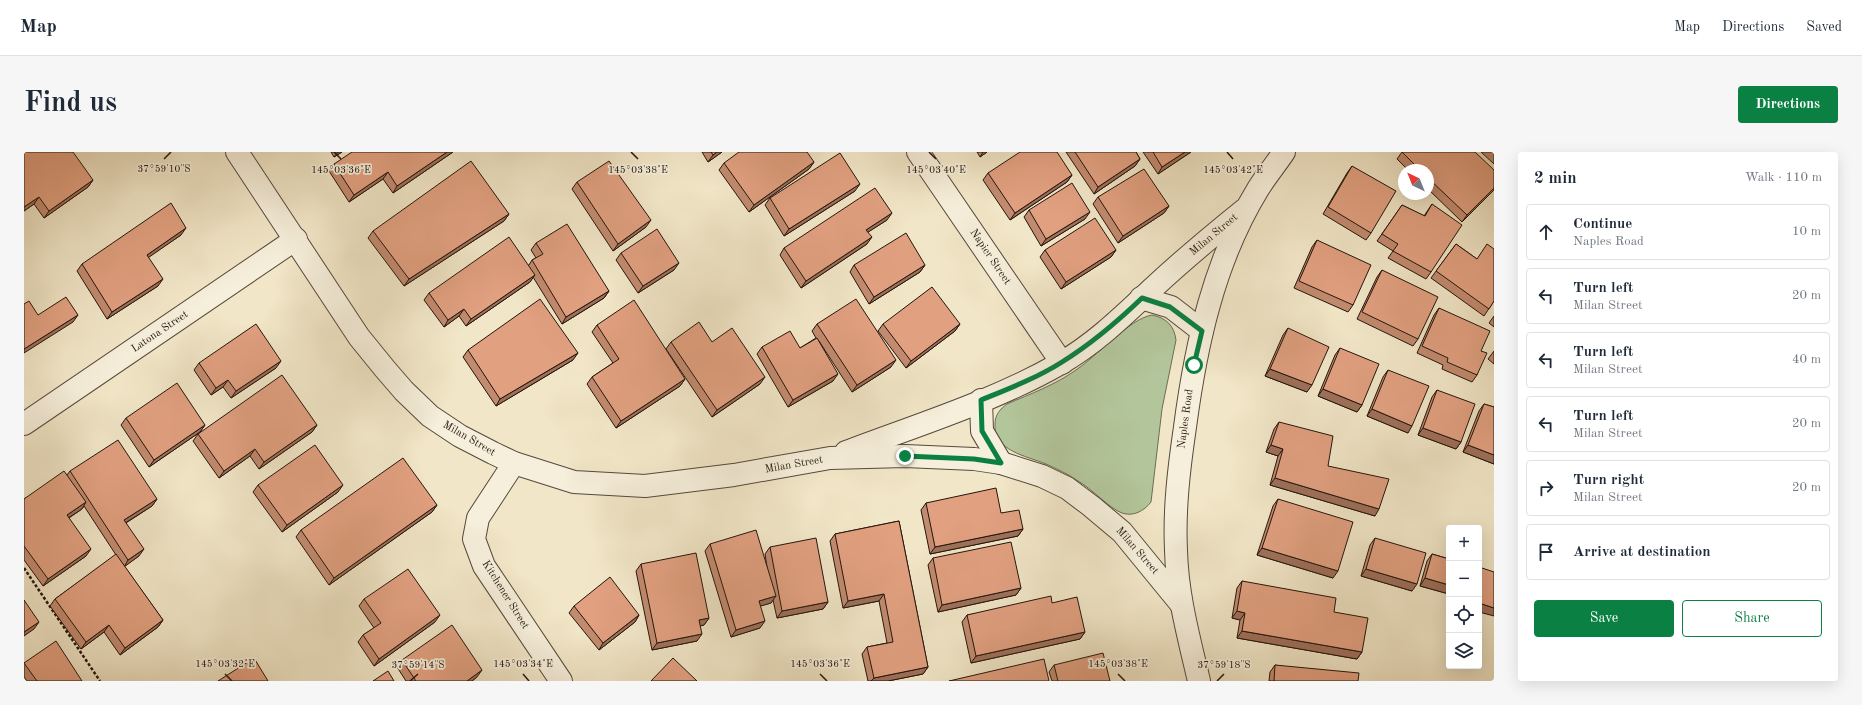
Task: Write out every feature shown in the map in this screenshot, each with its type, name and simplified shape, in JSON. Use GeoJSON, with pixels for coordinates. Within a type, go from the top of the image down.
{"type":"FeatureCollection","features":[{"type":"Feature","properties":{"kind":"street","name":"Milan Street"},"geometry":{"type":"LineString","coordinates":[[237,152],[296,239],[359,337],[404,391],[430,416],[460,436],[514,463],[574,482],[645,486],[734,475],[830,458],[905,456],[974,459],[1001,463],[1042,476],[1066,488],[1091,506],[1122,532],[1181,604]]}},
{"type":"Feature","properties":{"kind":"street","name":"Napier Street"},"geometry":{"type":"LineString","coordinates":[[918,152],[1062,363]]}},
{"type":"Feature","properties":{"kind":"street","name":"Naples Road"},"geometry":{"type":"LineString","coordinates":[[1199,681],[1181,604],[1176,551],[1177,494],[1188,406],[1202,331],[1218,275],[1250,204],[1284,152]]}},
{"type":"Feature","properties":{"kind":"street","name":"Milan Street"},"geometry":{"type":"LineString","coordinates":[[830,458],[981,400],[1028,380],[1062,363],[1095,340],[1191,254],[1250,204]]}},
{"type":"Feature","properties":{"kind":"street","name":"Latona Street"},"geometry":{"type":"LineString","coordinates":[[24,424],[296,239]]}},
{"type":"Feature","properties":{"kind":"street"},"geometry":{"type":"LineString","coordinates":[[1142,298],[1170,307],[1202,331]]}},
{"type":"Feature","properties":{"kind":"street"},"geometry":{"type":"LineString","coordinates":[[981,400],[982,431],[1001,463]]}},
{"type":"Feature","properties":{"kind":"street","name":"Kitchener Street"},"geometry":{"type":"LineString","coordinates":[[514,463],[478,518],[474,539],[484,566],[561,681]]}},
{"type":"Feature","properties":{"kind":"path"},"geometry":{"type":"LineString","coordinates":[[24,568],[100,681]]}},
{"type":"Feature","properties":{"kind":"green space"},"geometry":{"type":"Polygon","coordinates":[[[1152,315],[1165,320],[1171,326],[1176,340],[1162,409],[1151,502],[1145,508],[1134,514],[1126,514],[1117,511],[1083,484],[1066,474],[1046,464],[1021,455],[1005,446],[999,441],[996,433],[995,421],[998,412],[1007,404],[1060,380],[1084,364],[1123,330],[1133,323],[1152,315]]]}},
{"type":"Feature","properties":{"kind":"building"},"geometry":{"type":"Polygon","coordinates":[[[24,152],[73,152],[93,180],[49,211],[39,197],[24,207],[24,152]]]}},
{"type":"Feature","properties":{"kind":"building"},"geometry":{"type":"Polygon","coordinates":[[[352,152],[447,152],[397,186],[388,172],[354,195],[334,164],[352,152]]]}},
{"type":"Feature","properties":{"kind":"building"},"geometry":{"type":"Polygon","coordinates":[[[739,152],[807,152],[814,162],[754,205],[724,163],[739,152]]]}},
{"type":"Feature","properties":{"kind":"building"},"geometry":{"type":"Polygon","coordinates":[[[1020,152],[1057,152],[1072,175],[1015,213],[988,173],[1020,152]]]}},
{"type":"Feature","properties":{"kind":"building"},"geometry":{"type":"Polygon","coordinates":[[[1075,152],[1136,152],[1140,159],[1098,187],[1075,152]]]}},
{"type":"Feature","properties":{"kind":"building"},"geometry":{"type":"Polygon","coordinates":[[[1153,152],[1185,152],[1162,167],[1153,152]]]}},
{"type":"Feature","properties":{"kind":"building"},"geometry":{"type":"Polygon","coordinates":[[[1402,152],[1475,152],[1494,170],[1494,188],[1467,215],[1434,184],[1434,164],[1414,164],[1402,152]]]}},
{"type":"Feature","properties":{"kind":"building"},"geometry":{"type":"Polygon","coordinates":[[[840,153],[860,184],[789,229],[770,198],[840,153]]]}},
{"type":"Feature","properties":{"kind":"building"},"geometry":{"type":"Polygon","coordinates":[[[471,161],[509,214],[409,279],[373,231],[471,161]]]}},
{"type":"Feature","properties":{"kind":"building"},"geometry":{"type":"Polygon","coordinates":[[[609,161],[651,220],[618,244],[577,182],[609,161]]]}},
{"type":"Feature","properties":{"kind":"building"},"geometry":{"type":"Polygon","coordinates":[[[1352,166],[1396,191],[1371,233],[1328,207],[1352,166]]]}},
{"type":"Feature","properties":{"kind":"building"},"geometry":{"type":"Polygon","coordinates":[[[1144,169],[1169,206],[1123,236],[1098,197],[1144,169]]]}},
{"type":"Feature","properties":{"kind":"building"},"geometry":{"type":"Polygon","coordinates":[[[1072,183],[1090,212],[1046,239],[1029,210],[1072,183]]]}},
{"type":"Feature","properties":{"kind":"building"},"geometry":{"type":"Polygon","coordinates":[[[875,188],[892,213],[866,230],[872,237],[806,281],[784,248],[875,188]]]}},
{"type":"Feature","properties":{"kind":"building"},"geometry":{"type":"Polygon","coordinates":[[[171,203],[186,228],[147,255],[163,279],[112,312],[82,264],[171,203]]]}},
{"type":"Feature","properties":{"kind":"building"},"geometry":{"type":"Polygon","coordinates":[[[1432,204],[1462,225],[1431,272],[1393,251],[1398,244],[1382,234],[1402,205],[1425,216],[1432,204]]]}},
{"type":"Feature","properties":{"kind":"building"},"geometry":{"type":"Polygon","coordinates":[[[1095,218],[1116,250],[1066,282],[1045,250],[1095,218]]]}},
{"type":"Feature","properties":{"kind":"building"},"geometry":{"type":"Polygon","coordinates":[[[567,224],[609,291],[566,317],[532,260],[543,254],[536,243],[567,224]]]}},
{"type":"Feature","properties":{"kind":"building"},"geometry":{"type":"Polygon","coordinates":[[[657,229],[679,263],[643,286],[621,253],[657,229]]]}},
{"type":"Feature","properties":{"kind":"building"},"geometry":{"type":"Polygon","coordinates":[[[906,233],[925,265],[874,297],[854,265],[906,233]]]}},
{"type":"Feature","properties":{"kind":"building"},"geometry":{"type":"Polygon","coordinates":[[[509,237],[535,275],[471,319],[464,309],[448,320],[429,293],[509,237]]]}},
{"type":"Feature","properties":{"kind":"building"},"geometry":{"type":"Polygon","coordinates":[[[1317,240],[1371,265],[1353,305],[1299,281],[1317,240]]]}},
{"type":"Feature","properties":{"kind":"building"},"geometry":{"type":"Polygon","coordinates":[[[1456,244],[1477,259],[1487,244],[1494,249],[1494,301],[1489,309],[1436,271],[1456,244]]]}},
{"type":"Feature","properties":{"kind":"building"},"geometry":{"type":"Polygon","coordinates":[[[1382,270],[1438,297],[1418,339],[1362,312],[1382,270]]]}},
{"type":"Feature","properties":{"kind":"building"},"geometry":{"type":"Polygon","coordinates":[[[932,287],[960,324],[911,361],[883,324],[932,287]]]}},
{"type":"Feature","properties":{"kind":"building"},"geometry":{"type":"Polygon","coordinates":[[[66,297],[78,315],[24,349],[24,304],[29,301],[38,315],[66,297]]]}},
{"type":"Feature","properties":{"kind":"building"},"geometry":{"type":"Polygon","coordinates":[[[540,299],[578,353],[500,399],[468,350],[540,299]]]}},
{"type":"Feature","properties":{"kind":"building"},"geometry":{"type":"Polygon","coordinates":[[[856,299],[896,360],[857,385],[817,324],[856,299]]]}},
{"type":"Feature","properties":{"kind":"building"},"geometry":{"type":"Polygon","coordinates":[[[634,300],[685,379],[621,421],[592,377],[619,359],[597,325],[634,300]]]}},
{"type":"Feature","properties":{"kind":"building"},"geometry":{"type":"Polygon","coordinates":[[[1439,308],[1490,331],[1481,351],[1487,353],[1477,375],[1447,362],[1448,358],[1422,346],[1439,308]]]}},
{"type":"Feature","properties":{"kind":"building"},"geometry":{"type":"Polygon","coordinates":[[[699,322],[712,342],[732,328],[765,377],[717,410],[671,342],[699,322]]]}},
{"type":"Feature","properties":{"kind":"building"},"geometry":{"type":"Polygon","coordinates":[[[256,324],[281,361],[236,391],[228,380],[216,388],[199,363],[256,324]]]}},
{"type":"Feature","properties":{"kind":"building"},"geometry":{"type":"Polygon","coordinates":[[[1288,328],[1329,347],[1312,385],[1270,369],[1288,328]]]}},
{"type":"Feature","properties":{"kind":"building"},"geometry":{"type":"Polygon","coordinates":[[[790,331],[800,348],[817,338],[838,374],[793,400],[762,347],[790,331]]]}},
{"type":"Feature","properties":{"kind":"building"},"geometry":{"type":"Polygon","coordinates":[[[1340,348],[1379,364],[1362,405],[1323,389],[1340,348]]]}},
{"type":"Feature","properties":{"kind":"building"},"geometry":{"type":"Polygon","coordinates":[[[1388,370],[1429,386],[1412,426],[1372,409],[1388,370]]]}},
{"type":"Feature","properties":{"kind":"building"},"geometry":{"type":"Polygon","coordinates":[[[282,375],[317,425],[264,462],[255,449],[224,471],[198,434],[282,375]]]}},
{"type":"Feature","properties":{"kind":"building"},"geometry":{"type":"Polygon","coordinates":[[[177,383],[205,425],[154,460],[126,418],[177,383]]]}},
{"type":"Feature","properties":{"kind":"building"},"geometry":{"type":"Polygon","coordinates":[[[1437,390],[1475,404],[1461,442],[1423,428],[1437,390]]]}},
{"type":"Feature","properties":{"kind":"building"},"geometry":{"type":"Polygon","coordinates":[[[1484,404],[1494,407],[1494,455],[1468,445],[1484,404]]]}},
{"type":"Feature","properties":{"kind":"building"},"geometry":{"type":"Polygon","coordinates":[[[1279,422],[1333,436],[1328,466],[1389,479],[1379,509],[1275,478],[1283,449],[1271,445],[1279,422]]]}},
{"type":"Feature","properties":{"kind":"building"},"geometry":{"type":"Polygon","coordinates":[[[118,440],[157,499],[124,520],[144,549],[128,560],[70,471],[118,440]]]}},
{"type":"Feature","properties":{"kind":"building"},"geometry":{"type":"Polygon","coordinates":[[[315,445],[343,485],[287,525],[258,485],[315,445]]]}},
{"type":"Feature","properties":{"kind":"building"},"geometry":{"type":"Polygon","coordinates":[[[403,458],[437,505],[334,578],[301,530],[403,458]]]}},
{"type":"Feature","properties":{"kind":"building"},"geometry":{"type":"Polygon","coordinates":[[[64,471],[86,502],[67,515],[91,549],[48,579],[24,546],[24,499],[64,471]]]}},
{"type":"Feature","properties":{"kind":"building"},"geometry":{"type":"Polygon","coordinates":[[[996,488],[1001,513],[1019,510],[1023,529],[935,547],[926,503],[996,488]]]}},
{"type":"Feature","properties":{"kind":"building"},"geometry":{"type":"Polygon","coordinates":[[[1278,499],[1353,522],[1338,571],[1262,548],[1278,499]]]}},
{"type":"Feature","properties":{"kind":"building"},"geometry":{"type":"Polygon","coordinates":[[[899,521],[928,667],[874,678],[867,647],[893,642],[884,594],[848,601],[835,534],[899,521]]]}},
{"type":"Feature","properties":{"kind":"building"},"geometry":{"type":"Polygon","coordinates":[[[756,530],[776,596],[759,601],[765,621],[736,630],[710,544],[756,530]]]}},
{"type":"Feature","properties":{"kind":"building"},"geometry":{"type":"Polygon","coordinates":[[[816,538],[828,602],[782,611],[770,547],[816,538]]]}},
{"type":"Feature","properties":{"kind":"building"},"geometry":{"type":"Polygon","coordinates":[[[1375,538],[1426,553],[1417,584],[1366,569],[1375,538]]]}},
{"type":"Feature","properties":{"kind":"building"},"geometry":{"type":"Polygon","coordinates":[[[1011,542],[1021,588],[942,605],[933,558],[1011,542]]]}},
{"type":"Feature","properties":{"kind":"building"},"geometry":{"type":"Polygon","coordinates":[[[696,553],[709,618],[699,620],[702,634],[657,643],[641,564],[696,553]]]}},
{"type":"Feature","properties":{"kind":"building"},"geometry":{"type":"Polygon","coordinates":[[[116,554],[163,620],[125,648],[109,625],[86,642],[55,599],[116,554]]]}},
{"type":"Feature","properties":{"kind":"building"},"geometry":{"type":"Polygon","coordinates":[[[1432,554],[1446,558],[1446,584],[1425,578],[1432,554]]]}},
{"type":"Feature","properties":{"kind":"building"},"geometry":{"type":"Polygon","coordinates":[[[1482,568],[1494,572],[1494,608],[1482,604],[1482,568]]]}},
{"type":"Feature","properties":{"kind":"building"},"geometry":{"type":"Polygon","coordinates":[[[408,569],[440,615],[379,659],[363,635],[381,623],[364,599],[408,569]]]}},
{"type":"Feature","properties":{"kind":"building"},"geometry":{"type":"Polygon","coordinates":[[[610,577],[639,615],[603,643],[574,606],[610,577]]]}},
{"type":"Feature","properties":{"kind":"building"},"geometry":{"type":"Polygon","coordinates":[[[1242,581],[1336,598],[1334,612],[1368,618],[1362,652],[1242,631],[1245,613],[1237,611],[1242,581]]]}},
{"type":"Feature","properties":{"kind":"building"},"geometry":{"type":"Polygon","coordinates":[[[1051,596],[1052,603],[1077,597],[1085,632],[976,656],[967,615],[1051,596]]]}},
{"type":"Feature","properties":{"kind":"building"},"geometry":{"type":"Polygon","coordinates":[[[24,600],[39,622],[24,632],[24,600]]]}},
{"type":"Feature","properties":{"kind":"building"},"geometry":{"type":"Polygon","coordinates":[[[452,625],[482,670],[467,681],[416,681],[402,660],[452,625]]]}},
{"type":"Feature","properties":{"kind":"building"},"geometry":{"type":"Polygon","coordinates":[[[56,641],[82,681],[37,681],[24,663],[56,641]]]}},
{"type":"Feature","properties":{"kind":"building"},"geometry":{"type":"Polygon","coordinates":[[[1103,653],[1110,681],[1058,681],[1054,665],[1103,653]]]}},
{"type":"Feature","properties":{"kind":"building"},"geometry":{"type":"Polygon","coordinates":[[[254,658],[268,681],[218,681],[254,658]]]}},
{"type":"Feature","properties":{"kind":"building"},"geometry":{"type":"Polygon","coordinates":[[[673,658],[697,681],[651,681],[673,658]]]}},
{"type":"Feature","properties":{"kind":"building"},"geometry":{"type":"Polygon","coordinates":[[[1044,659],[1049,681],[949,681],[1044,659]]]}},
{"type":"Feature","properties":{"kind":"building"},"geometry":{"type":"Polygon","coordinates":[[[1275,665],[1359,673],[1358,681],[1274,681],[1275,665]]]}},
{"type":"Feature","properties":{"kind":"building"},"geometry":{"type":"Polygon","coordinates":[[[388,671],[394,681],[373,681],[388,671]]]}},
{"type":"Feature","properties":{"kind":"route"},"geometry":{"type":"LineString","coordinates":[[905,456],[974,459],[1001,463],[982,431],[981,400],[1028,380],[1062,363],[1095,340],[1142,298],[1170,307],[1202,331],[1194,365]]}}]}
